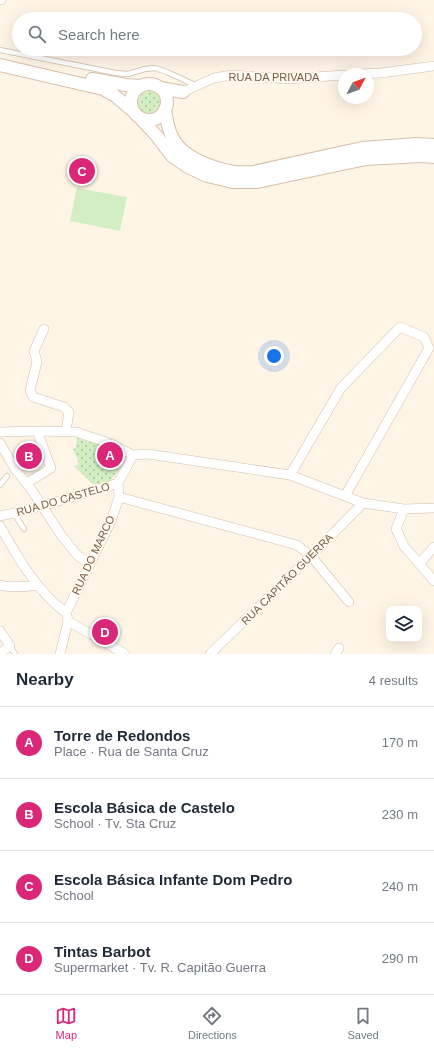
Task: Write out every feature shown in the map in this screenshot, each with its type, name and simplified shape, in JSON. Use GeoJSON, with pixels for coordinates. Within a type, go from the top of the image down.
{"type":"FeatureCollection","features":[{"type":"Feature","properties":{"kind":"main road"},"geometry":{"type":"LineString","coordinates":[[0,57],[97,80],[141,86]]}},
{"type":"Feature","properties":{"kind":"main road"},"geometry":{"type":"LineString","coordinates":[[0,65],[103,89],[114,95],[136,114],[156,135],[172,156],[188,167],[208,176],[233,182],[257,182],[366,159],[421,156],[434,157]]}},
{"type":"Feature","properties":{"kind":"main road"},"geometry":{"type":"LineString","coordinates":[[183,92],[166,107],[162,114],[151,120],[145,120],[136,114],[131,102],[131,96],[134,91],[141,86],[150,83],[160,88],[167,98],[166,107],[166,118],[170,132],[181,149],[194,159],[230,172],[253,172],[362,148],[417,144],[434,145]]}},
{"type":"Feature","properties":{"kind":"main road"},"geometry":{"type":"LineString","coordinates":[[160,88],[183,92]]}},
{"type":"Feature","properties":{"kind":"street"},"geometry":{"type":"LineString","coordinates":[[374,73],[434,66]]}},
{"type":"Feature","properties":{"kind":"street","name":"RUA DA PRIVADA"},"geometry":{"type":"LineString","coordinates":[[183,92],[214,78],[232,75],[288,79],[338,75]]}},
{"type":"Feature","properties":{"kind":"street"},"geometry":{"type":"LineString","coordinates":[[290,475],[341,388],[400,327],[430,338],[429,348],[345,496]]}},
{"type":"Feature","properties":{"kind":"street"},"geometry":{"type":"LineString","coordinates":[[44,328],[34,351],[37,362],[30,390],[33,397],[64,408],[69,412],[66,431]]}},
{"type":"Feature","properties":{"kind":"street"},"geometry":{"type":"LineString","coordinates":[[27,483],[51,468],[37,431]]}},
{"type":"Feature","properties":{"kind":"street"},"geometry":{"type":"LineString","coordinates":[[0,432],[76,432],[106,442],[133,455],[148,454],[290,475],[363,503],[404,509],[434,508]]}},
{"type":"Feature","properties":{"kind":"street"},"geometry":{"type":"LineString","coordinates":[[0,443],[15,469],[27,483],[65,540],[77,555],[90,564]]}},
{"type":"Feature","properties":{"kind":"street","name":"RUA DO CASTELO"},"geometry":{"type":"LineString","coordinates":[[0,516],[42,506],[118,484],[133,455]]}},
{"type":"Feature","properties":{"kind":"street"},"geometry":{"type":"LineString","coordinates":[[118,484],[119,496],[297,545],[311,556],[349,602]]}},
{"type":"Feature","properties":{"kind":"street","name":"RUA DO MARCO"},"geometry":{"type":"LineString","coordinates":[[60,654],[67,617],[111,521],[119,496]]}},
{"type":"Feature","properties":{"kind":"street","name":"RUA CAPITÃO GUERRA"},"geometry":{"type":"LineString","coordinates":[[210,654],[363,503]]}},
{"type":"Feature","properties":{"kind":"street"},"geometry":{"type":"LineString","coordinates":[[404,509],[396,529],[404,546],[434,581]]}},
{"type":"Feature","properties":{"kind":"street"},"geometry":{"type":"LineString","coordinates":[[0,526],[17,556],[37,586],[60,608],[67,617],[125,654]]}},
{"type":"Feature","properties":{"kind":"street"},"geometry":{"type":"LineString","coordinates":[[420,563],[434,547]]}},
{"type":"Feature","properties":{"kind":"street"},"geometry":{"type":"LineString","coordinates":[[0,585],[10,587],[37,586]]}},
{"type":"Feature","properties":{"kind":"street"},"geometry":{"type":"LineString","coordinates":[[0,631],[12,650],[0,653]]}},
{"type":"Feature","properties":{"kind":"lane"},"geometry":{"type":"LineString","coordinates":[[0,50],[12,52]]}},
{"type":"Feature","properties":{"kind":"lane"},"geometry":{"type":"LineString","coordinates":[[30,56],[116,73],[128,74],[154,68],[167,72],[195,86]]}},
{"type":"Feature","properties":{"kind":"lane"},"geometry":{"type":"LineString","coordinates":[[0,485],[7,476]]}},
{"type":"Feature","properties":{"kind":"lane"},"geometry":{"type":"LineString","coordinates":[[14,513],[24,529]]}},
{"type":"Feature","properties":{"kind":"green space"},"geometry":{"type":"Polygon","coordinates":[[[150,91],[158,95],[162,103],[158,111],[150,115],[142,111],[138,103],[142,95],[150,91]]]}},
{"type":"Feature","properties":{"kind":"green space"},"geometry":{"type":"Polygon","coordinates":[[[77,188],[127,197],[120,231],[70,221],[77,188]]]}},
{"type":"Feature","properties":{"kind":"green space"},"geometry":{"type":"Polygon","coordinates":[[[77,438],[108,447],[122,456],[123,462],[117,472],[110,480],[97,488],[74,466],[79,464],[73,448],[76,448],[77,438]]]}},
{"type":"Feature","properties":{"kind":"place","name":"Escola Básica Infante Dom Pedro"},"geometry":{"type":"Point","coordinates":[82,171]}},
{"type":"Feature","properties":{"kind":"place","name":"Torre de Redondos"},"geometry":{"type":"Point","coordinates":[110,455]}},
{"type":"Feature","properties":{"kind":"place","name":"Escola Básica de Castelo"},"geometry":{"type":"Point","coordinates":[29,456]}},
{"type":"Feature","properties":{"kind":"place","name":"Tintas Barbot"},"geometry":{"type":"Point","coordinates":[105,632]}}]}
